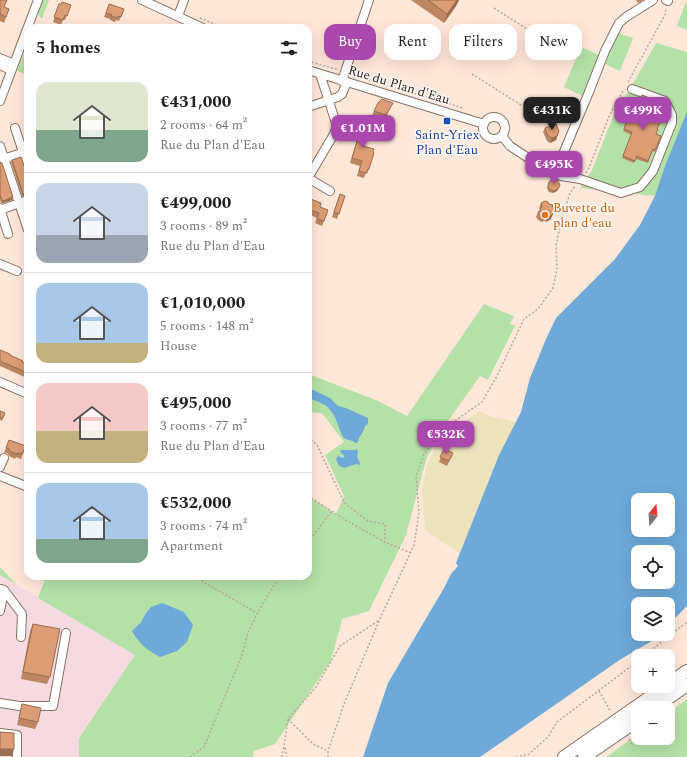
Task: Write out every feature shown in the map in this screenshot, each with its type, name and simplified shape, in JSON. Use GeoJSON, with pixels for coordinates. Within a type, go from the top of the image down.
{"type":"FeatureCollection","features":[{"type":"Feature","properties":{"kind":"highway"},"geometry":{"type":"LineString","coordinates":[[675,679],[687,671]]}},
{"type":"Feature","properties":{"kind":"highway"},"geometry":{"type":"LineString","coordinates":[[664,701],[687,685]]}},
{"type":"Feature","properties":{"kind":"highway"},"geometry":{"type":"LineString","coordinates":[[564,757],[656,693]]}},
{"type":"Feature","properties":{"kind":"highway"},"geometry":{"type":"LineString","coordinates":[[584,757],[631,725]]}},
{"type":"Feature","properties":{"kind":"street"},"geometry":{"type":"LineString","coordinates":[[28,24],[37,0]]}},
{"type":"Feature","properties":{"kind":"street"},"geometry":{"type":"LineString","coordinates":[[142,0],[195,24]]}},
{"type":"Feature","properties":{"kind":"street"},"geometry":{"type":"LineString","coordinates":[[178,16],[184,0]]}},
{"type":"Feature","properties":{"kind":"street"},"geometry":{"type":"LineString","coordinates":[[312,106],[342,94],[345,72],[368,0]]}},
{"type":"Feature","properties":{"kind":"street"},"geometry":{"type":"LineString","coordinates":[[555,173],[605,51],[619,24],[626,16],[653,0]]}},
{"type":"Feature","properties":{"kind":"street"},"geometry":{"type":"LineString","coordinates":[[0,101],[24,35]]}},
{"type":"Feature","properties":{"kind":"street"},"geometry":{"type":"LineString","coordinates":[[0,58],[12,67]]}},
{"type":"Feature","properties":{"kind":"street"},"geometry":{"type":"LineString","coordinates":[[0,65],[12,67]]}},
{"type":"Feature","properties":{"kind":"street","name":"Rue du Plan d'Eau"},"geometry":{"type":"LineString","coordinates":[[312,71],[484,124]]}},
{"type":"Feature","properties":{"kind":"street"},"geometry":{"type":"LineString","coordinates":[[312,171],[336,130],[336,123],[320,74]]}},
{"type":"Feature","properties":{"kind":"street"},"geometry":{"type":"LineString","coordinates":[[502,136],[510,146],[536,163],[561,176],[580,179],[621,193],[640,187],[653,171],[672,123],[672,115],[665,101],[632,88]]}},
{"type":"Feature","properties":{"kind":"street"},"geometry":{"type":"LineString","coordinates":[[497,117],[504,121],[506,129],[502,136],[496,139],[489,138],[484,132],[484,124],[487,119],[497,117]]}},
{"type":"Feature","properties":{"kind":"street"},"geometry":{"type":"LineString","coordinates":[[16,128],[24,147]]}},
{"type":"Feature","properties":{"kind":"street"},"geometry":{"type":"LineString","coordinates":[[0,146],[2,159],[24,218]]}},
{"type":"Feature","properties":{"kind":"street"},"geometry":{"type":"LineString","coordinates":[[2,159],[24,153]]}},
{"type":"Feature","properties":{"kind":"street"},"geometry":{"type":"LineString","coordinates":[[312,180],[330,191]]}},
{"type":"Feature","properties":{"kind":"street"},"geometry":{"type":"LineString","coordinates":[[8,234],[0,209],[24,201]]}},
{"type":"Feature","properties":{"kind":"street"},"geometry":{"type":"LineString","coordinates":[[0,264],[17,272]]}},
{"type":"Feature","properties":{"kind":"street"},"geometry":{"type":"LineString","coordinates":[[0,382],[24,392]]}},
{"type":"Feature","properties":{"kind":"street"},"geometry":{"type":"LineString","coordinates":[[0,467],[4,458]]}},
{"type":"Feature","properties":{"kind":"street"},"geometry":{"type":"LineString","coordinates":[[0,476],[24,485]]}},
{"type":"Feature","properties":{"kind":"street"},"geometry":{"type":"LineString","coordinates":[[0,612],[2,590]]}},
{"type":"Feature","properties":{"kind":"street"},"geometry":{"type":"LineString","coordinates":[[2,590],[22,614],[21,637]]}},
{"type":"Feature","properties":{"kind":"street"},"geometry":{"type":"LineString","coordinates":[[0,703],[19,706],[52,706],[66,633]]}},
{"type":"Feature","properties":{"kind":"street"},"geometry":{"type":"LineString","coordinates":[[0,733],[17,735],[17,757]]}},
{"type":"Feature","properties":{"kind":"path"},"geometry":{"type":"LineString","coordinates":[[328,757],[328,752],[344,704],[379,621],[414,544],[419,512],[416,478],[424,454],[439,434],[482,402],[497,376],[524,319],[538,309],[553,288],[557,269],[556,245],[561,221],[570,193],[589,168],[609,116],[665,15],[667,0]]}},
{"type":"Feature","properties":{"kind":"path"},"geometry":{"type":"LineString","coordinates":[[494,8],[525,28]]}},
{"type":"Feature","properties":{"kind":"path"},"geometry":{"type":"LineString","coordinates":[[312,62],[463,108],[460,116]]}},
{"type":"Feature","properties":{"kind":"path"},"geometry":{"type":"LineString","coordinates":[[472,74],[521,105]]}},
{"type":"Feature","properties":{"kind":"path"},"geometry":{"type":"LineString","coordinates":[[312,441],[317,445],[344,502],[368,521],[384,524],[385,542]]}},
{"type":"Feature","properties":{"kind":"path"},"geometry":{"type":"LineString","coordinates":[[312,499],[346,521],[385,542],[411,553]]}},
{"type":"Feature","properties":{"kind":"path"},"geometry":{"type":"LineString","coordinates":[[312,537],[331,511]]}},
{"type":"Feature","properties":{"kind":"path"},"geometry":{"type":"LineString","coordinates":[[200,580],[258,613]]}},
{"type":"Feature","properties":{"kind":"path"},"geometry":{"type":"LineString","coordinates":[[190,757],[204,747],[242,655],[248,632],[278,580]]}},
{"type":"Feature","properties":{"kind":"path"},"geometry":{"type":"LineString","coordinates":[[282,757],[288,719],[316,687],[340,646],[379,621]]}},
{"type":"Feature","properties":{"kind":"path"},"geometry":{"type":"LineString","coordinates":[[653,649],[687,622]]}},
{"type":"Feature","properties":{"kind":"path"},"geometry":{"type":"LineString","coordinates":[[516,757],[529,754],[548,737],[557,722],[631,666]]}},
{"type":"Feature","properties":{"kind":"path"},"geometry":{"type":"LineString","coordinates":[[599,691],[612,712]]}},
{"type":"Feature","properties":{"kind":"path"},"geometry":{"type":"LineString","coordinates":[[288,719],[312,744],[328,752]]}},
{"type":"Feature","properties":{"kind":"path"},"geometry":{"type":"LineString","coordinates":[[629,739],[633,746]]}},
{"type":"Feature","properties":{"kind":"path"},"geometry":{"type":"LineString","coordinates":[[284,746],[287,757]]}},
{"type":"Feature","properties":{"kind":"shaded area"},"geometry":{"type":"Polygon","coordinates":[[[0,575],[135,655],[79,737],[79,757],[0,757],[0,575]]]}},
{"type":"Feature","properties":{"kind":"green space"},"geometry":{"type":"Polygon","coordinates":[[[42,0],[49,0],[42,19],[38,14],[42,0]]]}},
{"type":"Feature","properties":{"kind":"green space"},"geometry":{"type":"Polygon","coordinates":[[[686,2],[687,3],[687,30],[677,26],[686,2]]]}},
{"type":"Feature","properties":{"kind":"green space"},"geometry":{"type":"Polygon","coordinates":[[[618,33],[633,38],[620,71],[605,64],[618,33]]]}},
{"type":"Feature","properties":{"kind":"green space"},"geometry":{"type":"Polygon","coordinates":[[[656,43],[687,52],[687,113],[655,196],[580,188],[592,170],[613,117],[656,43]]]}},
{"type":"Feature","properties":{"kind":"green space"},"geometry":{"type":"Polygon","coordinates":[[[582,47],[601,56],[584,97],[564,87],[575,60],[582,60],[582,47]]]}},
{"type":"Feature","properties":{"kind":"green space"},"geometry":{"type":"Polygon","coordinates":[[[24,54],[24,74],[17,71],[24,54]]]}},
{"type":"Feature","properties":{"kind":"green space"},"geometry":{"type":"Polygon","coordinates":[[[484,304],[514,316],[510,324],[515,326],[488,380],[480,376],[438,435],[426,460],[406,535],[369,611],[342,619],[331,661],[275,744],[254,751],[253,757],[79,757],[79,738],[135,655],[38,598],[45,580],[312,580],[312,499],[336,514],[344,496],[325,455],[344,442],[322,413],[312,412],[312,376],[376,400],[407,416],[484,304]]]}},
{"type":"Feature","properties":{"kind":"green space"},"geometry":{"type":"Polygon","coordinates":[[[0,567],[17,585],[0,575],[0,567]]]}},
{"type":"Feature","properties":{"kind":"green space"},"geometry":{"type":"Polygon","coordinates":[[[687,699],[687,757],[606,757],[631,739],[631,745],[675,745],[675,708],[687,699]]]}},
{"type":"Feature","properties":{"kind":"sand"},"geometry":{"type":"Polygon","coordinates":[[[479,411],[492,417],[516,422],[499,455],[460,554],[425,530],[422,490],[427,465],[437,444],[479,411]]]}},
{"type":"Feature","properties":{"kind":"water"},"geometry":{"type":"Polygon","coordinates":[[[687,112],[687,606],[675,618],[675,597],[631,597],[631,641],[652,641],[638,649],[631,649],[631,653],[480,757],[363,757],[388,683],[451,574],[458,566],[456,563],[499,455],[521,412],[530,378],[556,318],[615,259],[640,225],[655,196],[665,166],[687,112]]]}},
{"type":"Feature","properties":{"kind":"water"},"geometry":{"type":"Polygon","coordinates":[[[312,389],[330,398],[338,406],[368,418],[368,424],[365,426],[358,442],[355,443],[344,438],[335,417],[326,406],[312,399],[312,389]]]}},
{"type":"Feature","properties":{"kind":"water"},"geometry":{"type":"Polygon","coordinates":[[[357,449],[357,457],[360,463],[359,466],[358,464],[355,464],[346,468],[340,467],[336,459],[338,456],[343,458],[345,456],[340,452],[341,450],[357,449]]]}},
{"type":"Feature","properties":{"kind":"water"},"geometry":{"type":"Polygon","coordinates":[[[162,603],[184,612],[193,625],[187,642],[177,651],[160,657],[144,646],[132,631],[141,622],[151,607],[162,603]]]}},
{"type":"Feature","properties":{"kind":"building"},"geometry":{"type":"Polygon","coordinates":[[[0,0],[7,0],[4,7],[9,9],[6,17],[0,14],[0,0]]]}},
{"type":"Feature","properties":{"kind":"building"},"geometry":{"type":"Polygon","coordinates":[[[428,0],[457,0],[447,14],[428,0]]]}},
{"type":"Feature","properties":{"kind":"building"},"geometry":{"type":"Polygon","coordinates":[[[62,2],[71,5],[67,16],[65,15],[63,20],[54,17],[59,4],[62,2]]]}},
{"type":"Feature","properties":{"kind":"building"},"geometry":{"type":"Polygon","coordinates":[[[109,4],[124,9],[121,17],[118,16],[117,18],[106,13],[109,4]]]}},
{"type":"Feature","properties":{"kind":"building"},"geometry":{"type":"Polygon","coordinates":[[[642,95],[652,99],[649,109],[663,114],[656,134],[661,136],[648,161],[637,156],[635,161],[623,156],[632,132],[624,129],[628,118],[632,119],[642,95]]]}},
{"type":"Feature","properties":{"kind":"building"},"geometry":{"type":"Polygon","coordinates":[[[382,99],[393,103],[386,115],[374,111],[382,99]]]}},
{"type":"Feature","properties":{"kind":"building"},"geometry":{"type":"Polygon","coordinates":[[[363,121],[370,123],[363,146],[374,149],[369,169],[366,173],[359,171],[362,161],[352,158],[363,121]]]}},
{"type":"Feature","properties":{"kind":"building"},"geometry":{"type":"Polygon","coordinates":[[[556,124],[559,131],[557,136],[552,138],[548,136],[545,128],[556,124]]]}},
{"type":"Feature","properties":{"kind":"building"},"geometry":{"type":"Polygon","coordinates":[[[21,157],[24,165],[23,194],[12,160],[21,157]]]}},
{"type":"Feature","properties":{"kind":"building"},"geometry":{"type":"Polygon","coordinates":[[[0,162],[2,163],[13,197],[3,201],[0,195],[0,162]]]}},
{"type":"Feature","properties":{"kind":"building"},"geometry":{"type":"Polygon","coordinates":[[[553,179],[558,181],[560,185],[558,189],[554,191],[550,190],[548,186],[549,182],[553,179]]]}},
{"type":"Feature","properties":{"kind":"building"},"geometry":{"type":"Polygon","coordinates":[[[340,194],[345,196],[339,214],[334,212],[340,194]]]}},
{"type":"Feature","properties":{"kind":"building"},"geometry":{"type":"Polygon","coordinates":[[[312,200],[321,203],[320,207],[328,210],[324,221],[317,219],[319,213],[312,210],[312,200]]]}},
{"type":"Feature","properties":{"kind":"building"},"geometry":{"type":"Polygon","coordinates":[[[545,201],[550,205],[552,204],[554,210],[553,214],[543,217],[540,216],[538,212],[540,211],[542,205],[541,203],[545,201]]]}},
{"type":"Feature","properties":{"kind":"building"},"geometry":{"type":"Polygon","coordinates":[[[0,350],[23,361],[24,371],[0,361],[0,350]]]}},
{"type":"Feature","properties":{"kind":"building"},"geometry":{"type":"Polygon","coordinates":[[[0,411],[5,413],[3,418],[0,417],[0,411]]]}},
{"type":"Feature","properties":{"kind":"building"},"geometry":{"type":"Polygon","coordinates":[[[9,440],[24,445],[22,454],[11,452],[8,448],[6,448],[9,440]]]}},
{"type":"Feature","properties":{"kind":"building"},"geometry":{"type":"Polygon","coordinates":[[[444,449],[453,453],[449,461],[440,457],[444,449]]]}},
{"type":"Feature","properties":{"kind":"building"},"geometry":{"type":"Polygon","coordinates":[[[33,624],[60,629],[50,677],[23,672],[33,624]]]}},
{"type":"Feature","properties":{"kind":"building"},"geometry":{"type":"Polygon","coordinates":[[[22,704],[41,708],[38,722],[19,718],[22,704]]]}},
{"type":"Feature","properties":{"kind":"building"},"geometry":{"type":"Polygon","coordinates":[[[0,732],[14,733],[14,749],[0,749],[0,732]]]}},
{"type":"Feature","properties":{"kind":"place","name":"Saint-Yriex Plan d'Eau"},"geometry":{"type":"Point","coordinates":[447,121]}},
{"type":"Feature","properties":{"kind":"place","name":"Buvette du plan d'eau"},"geometry":{"type":"Point","coordinates":[545,215]}}]}
